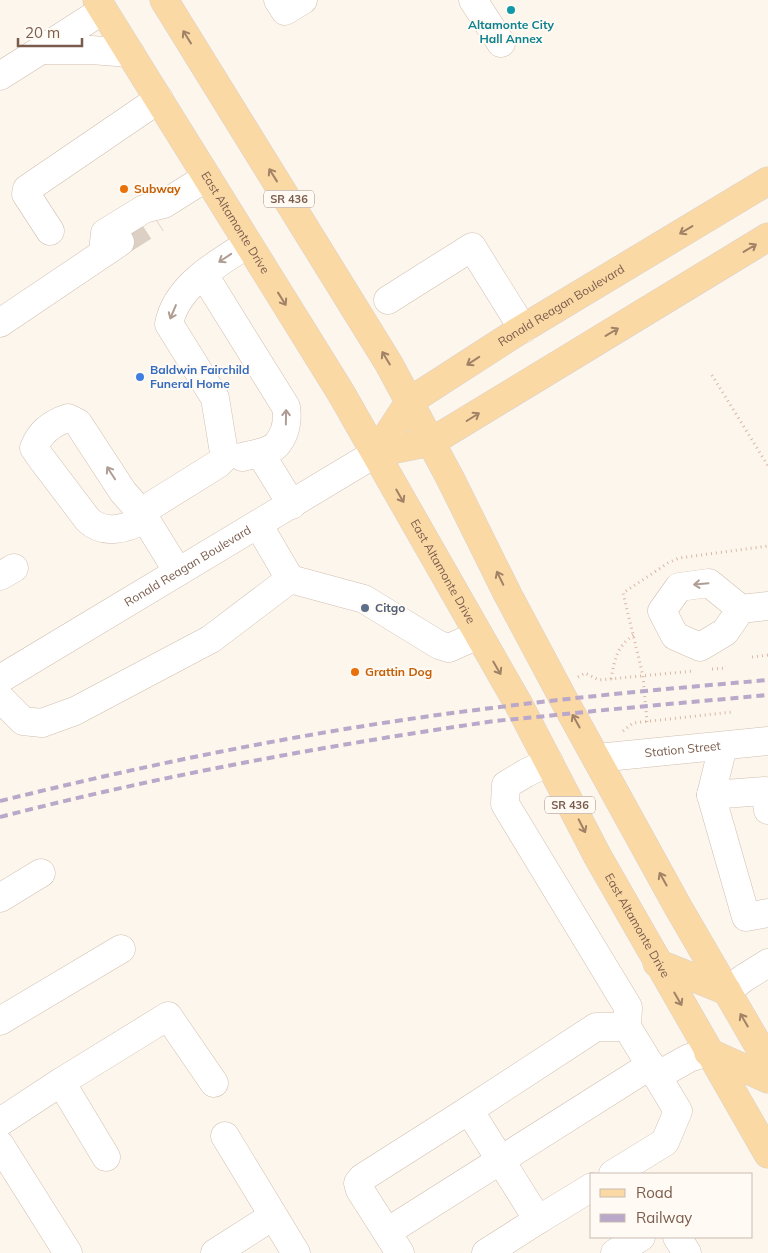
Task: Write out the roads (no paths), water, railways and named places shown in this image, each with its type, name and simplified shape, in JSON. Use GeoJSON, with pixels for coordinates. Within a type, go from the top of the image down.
{"type":"FeatureCollection","features":[{"type":"Feature","properties":{"kind":"main road","name":"SR 436"},"geometry":{"type":"LineString","coordinates":[[164,0],[362,317],[410,401],[508,595],[678,907],[768,1062]]}},
{"type":"Feature","properties":{"kind":"main road","name":"East Altamonte Drive"},"geometry":{"type":"LineString","coordinates":[[100,5],[341,393],[376,453],[519,705],[598,857],[657,963],[768,1154]]}},
{"type":"Feature","properties":{"kind":"main road","name":"Ronald Reagan Boulevard"},"geometry":{"type":"LineString","coordinates":[[376,453],[410,401],[523,329],[768,181]]}},
{"type":"Feature","properties":{"kind":"main road","name":"Ronald Reagan Boulevard"},"geometry":{"type":"LineString","coordinates":[[376,453],[432,442],[768,237]]}},
{"type":"Feature","properties":{"kind":"main road"},"geometry":{"type":"LineString","coordinates":[[657,963],[727,991]]}},
{"type":"Feature","properties":{"kind":"main road"},"geometry":{"type":"LineString","coordinates":[[708,1052],[768,1079]]}},
{"type":"Feature","properties":{"kind":"street"},"geometry":{"type":"LineString","coordinates":[[278,0],[285,11],[303,0]]}},
{"type":"Feature","properties":{"kind":"street"},"geometry":{"type":"LineString","coordinates":[[473,0],[501,43]]}},
{"type":"Feature","properties":{"kind":"street"},"geometry":{"type":"LineString","coordinates":[[0,76],[41,50],[100,5]]}},
{"type":"Feature","properties":{"kind":"street"},"geometry":{"type":"LineString","coordinates":[[41,50],[91,50],[130,53]]}},
{"type":"Feature","properties":{"kind":"street"},"geometry":{"type":"LineString","coordinates":[[50,231],[26,194],[27,189],[158,99]]}},
{"type":"Feature","properties":{"kind":"street"},"geometry":{"type":"LineString","coordinates":[[0,323],[111,248],[106,233],[144,209],[160,211],[207,177]]}},
{"type":"Feature","properties":{"kind":"street"},"geometry":{"type":"LineString","coordinates":[[223,459],[223,441],[215,398],[169,324],[173,308],[186,292],[204,275],[248,244]]}},
{"type":"Feature","properties":{"kind":"street"},"geometry":{"type":"LineString","coordinates":[[388,300],[472,247],[523,329]]}},
{"type":"Feature","properties":{"kind":"street"},"geometry":{"type":"LineString","coordinates":[[178,572],[144,515],[223,459],[260,453],[278,444],[287,424],[288,415],[286,406],[204,275]]}},
{"type":"Feature","properties":{"kind":"street"},"geometry":{"type":"LineString","coordinates":[[260,453],[292,505]]}},
{"type":"Feature","properties":{"kind":"street","name":"Ronald Reagan Boulevard"},"geometry":{"type":"LineString","coordinates":[[0,679],[376,453]]}},
{"type":"Feature","properties":{"kind":"street"},"geometry":{"type":"LineString","coordinates":[[258,524],[290,579],[364,599],[439,645],[449,648],[478,635]]}},
{"type":"Feature","properties":{"kind":"street"},"geometry":{"type":"LineString","coordinates":[[0,698],[23,721],[42,724],[75,711],[210,639],[290,579]]}},
{"type":"Feature","properties":{"kind":"street"},"geometry":{"type":"LineString","coordinates":[[741,609],[768,606]]}},
{"type":"Feature","properties":{"kind":"street","name":"Station Street"},"geometry":{"type":"LineString","coordinates":[[597,758],[768,741]]}},
{"type":"Feature","properties":{"kind":"street"},"geometry":{"type":"LineString","coordinates":[[723,746],[711,795],[746,917],[768,914]]}},
{"type":"Feature","properties":{"kind":"street"},"geometry":{"type":"LineString","coordinates":[[549,762],[506,785],[505,804],[628,1007],[627,1027],[678,1111],[665,1142],[615,1173]]}},
{"type":"Feature","properties":{"kind":"street"},"geometry":{"type":"LineString","coordinates":[[711,795],[765,791],[768,810]]}},
{"type":"Feature","properties":{"kind":"street"},"geometry":{"type":"LineString","coordinates":[[0,898],[41,873]]}},
{"type":"Feature","properties":{"kind":"street"},"geometry":{"type":"LineString","coordinates":[[0,1021],[121,949]]}},
{"type":"Feature","properties":{"kind":"street"},"geometry":{"type":"LineString","coordinates":[[727,991],[768,963]]}},
{"type":"Feature","properties":{"kind":"street"},"geometry":{"type":"LineString","coordinates":[[0,1122],[168,1016],[214,1083]]}},
{"type":"Feature","properties":{"kind":"street"},"geometry":{"type":"LineString","coordinates":[[627,1027],[596,1027],[362,1178],[358,1183],[360,1190],[394,1242],[501,1161],[654,1070],[708,1052]]}},
{"type":"Feature","properties":{"kind":"street"},"geometry":{"type":"LineString","coordinates":[[61,1082],[106,1157]]}},
{"type":"Feature","properties":{"kind":"street"},"geometry":{"type":"LineString","coordinates":[[469,1110],[538,1220]]}},
{"type":"Feature","properties":{"kind":"street"},"geometry":{"type":"LineString","coordinates":[[225,1136],[296,1253]]}},
{"type":"Feature","properties":{"kind":"street"},"geometry":{"type":"LineString","coordinates":[[0,1145],[68,1253]]}},
{"type":"Feature","properties":{"kind":"street"},"geometry":{"type":"LineString","coordinates":[[486,1253],[590,1188]]}},
{"type":"Feature","properties":{"kind":"street"},"geometry":{"type":"LineString","coordinates":[[215,1253],[273,1216]]}},
{"type":"Feature","properties":{"kind":"street"},"geometry":{"type":"LineString","coordinates":[[614,1253],[639,1238]]}},
{"type":"Feature","properties":{"kind":"street"},"geometry":{"type":"LineString","coordinates":[[678,1238],[687,1253]]}},
{"type":"Feature","properties":{"kind":"tunnel"},"geometry":{"type":"LineString","coordinates":[[120,242],[156,219]]}},
{"type":"Feature","properties":{"kind":"railway"},"geometry":{"type":"LineString","coordinates":[[0,801],[183,759],[368,725],[561,700],[768,680]]}},
{"type":"Feature","properties":{"kind":"railway"},"geometry":{"type":"LineString","coordinates":[[0,817],[184,774],[433,730],[501,720],[768,695]]}},
{"type":"Feature","properties":{"kind":"place","name":"Altamonte City Hall Annex"},"geometry":{"type":"Point","coordinates":[511,10]}},
{"type":"Feature","properties":{"kind":"place","name":"Subway"},"geometry":{"type":"Point","coordinates":[124,189]}},
{"type":"Feature","properties":{"kind":"place","name":"Baldwin Fairchild Funeral Home"},"geometry":{"type":"Point","coordinates":[140,377]}},
{"type":"Feature","properties":{"kind":"place","name":"Citgo"},"geometry":{"type":"Point","coordinates":[365,608]}},
{"type":"Feature","properties":{"kind":"place","name":"Grattin Dog"},"geometry":{"type":"Point","coordinates":[355,672]}}]}
